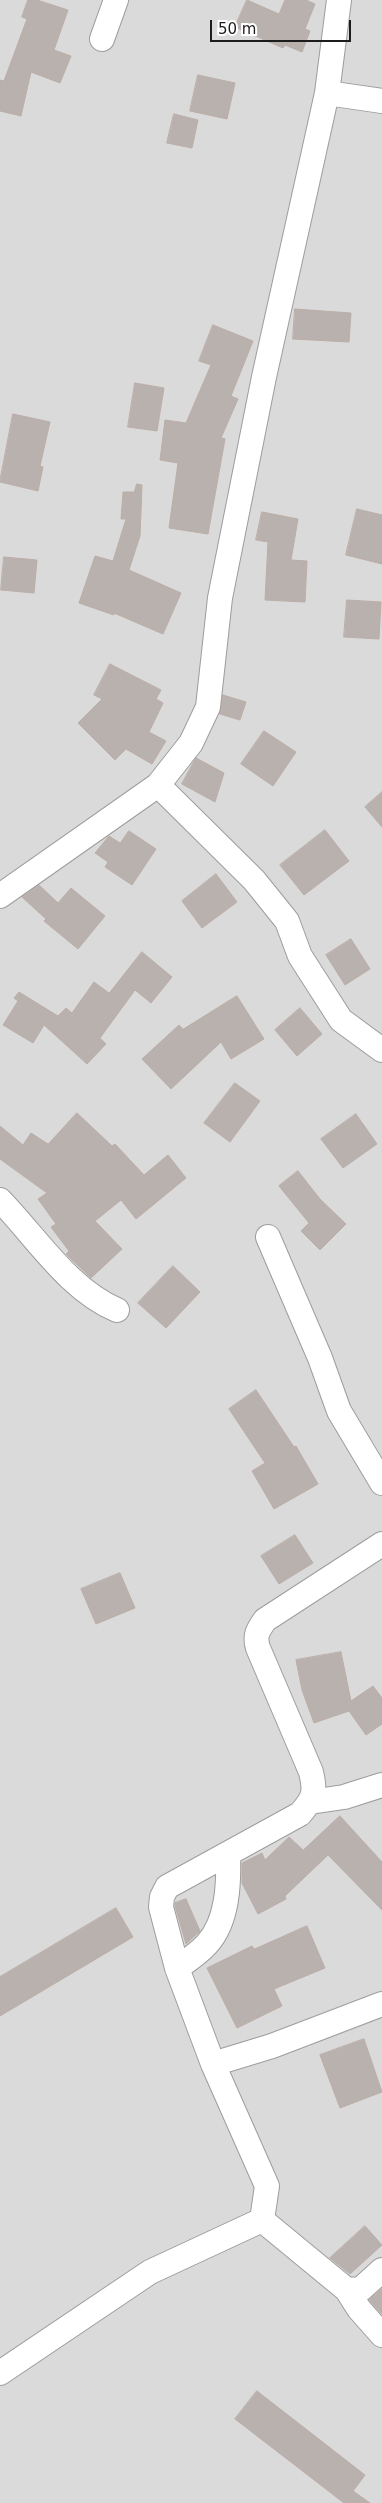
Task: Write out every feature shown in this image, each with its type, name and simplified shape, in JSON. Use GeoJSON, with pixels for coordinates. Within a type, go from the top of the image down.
{"type":"FeatureCollection","features":[{"type":"Feature","properties":{"kind":"street"},"geometry":{"type":"LineString","coordinates":[[102,40],[116,0]]}},
{"type":"Feature","properties":{"kind":"street"},"geometry":{"type":"LineString","coordinates":[[0,896],[158,785],[191,743],[208,707],[220,598],[240,490],[327,93],[339,0]]}},
{"type":"Feature","properties":{"kind":"street"},"geometry":{"type":"LineString","coordinates":[[327,93],[382,101]]}},
{"type":"Feature","properties":{"kind":"street"},"geometry":{"type":"LineString","coordinates":[[158,785],[254,880],[287,921],[300,956],[341,1020],[382,1050]]}},
{"type":"Feature","properties":{"kind":"street"},"geometry":{"type":"LineString","coordinates":[[0,1200],[49,1257],[100,1303],[117,1310]]}},
{"type":"Feature","properties":{"kind":"street"},"geometry":{"type":"LineString","coordinates":[[268,1237],[320,1358],[339,1411],[382,1483]]}},
{"type":"Feature","properties":{"kind":"street"},"geometry":{"type":"LineString","coordinates":[[262,2220],[267,2186],[213,2064],[177,1968],[165,1929],[162,1897],[167,1887],[300,1814],[310,1802],[315,1789],[311,1772],[258,1648],[255,1640],[257,1631],[265,1620],[382,1544]]}},
{"type":"Feature","properties":{"kind":"street"},"geometry":{"type":"LineString","coordinates":[[310,1802],[344,1797],[382,1786]]}},
{"type":"Feature","properties":{"kind":"street"},"geometry":{"type":"LineString","coordinates":[[177,1968],[208,1943],[222,1916],[229,1880],[228,1854]]}},
{"type":"Feature","properties":{"kind":"street"},"geometry":{"type":"LineString","coordinates":[[213,2064],[272,2046],[382,2004]]}},
{"type":"Feature","properties":{"kind":"street"},"geometry":{"type":"LineString","coordinates":[[262,2220],[347,2290],[359,2309],[382,2336]]}},
{"type":"Feature","properties":{"kind":"street"},"geometry":{"type":"LineString","coordinates":[[0,2373],[29,2356],[150,2272],[262,2220]]}},
{"type":"Feature","properties":{"kind":"street"},"geometry":{"type":"LineString","coordinates":[[347,2290],[361,2289],[382,2270]]}},
{"type":"Feature","properties":{"kind":"shaded area"},"geometry":{"type":"Polygon","coordinates":[[[0,0],[382,0],[382,2503],[0,2503],[0,0]]]}},
{"type":"Feature","properties":{"kind":"building"},"geometry":{"type":"Polygon","coordinates":[[[28,0],[37,0],[68,10],[54,50],[71,56],[60,83],[31,72],[21,116],[0,111],[0,80],[4,81],[27,19],[22,17],[28,0]]]}},
{"type":"Feature","properties":{"kind":"building"},"geometry":{"type":"Polygon","coordinates":[[[247,0],[279,14],[285,0],[306,0],[315,4],[305,29],[310,31],[302,52],[285,45],[283,48],[235,27],[247,0]]]}},
{"type":"Feature","properties":{"kind":"building"},"geometry":{"type":"Polygon","coordinates":[[[198,75],[235,83],[227,119],[190,111],[198,75]]]}},
{"type":"Feature","properties":{"kind":"building"},"geometry":{"type":"Polygon","coordinates":[[[174,114],[198,120],[192,148],[167,143],[174,114]]]}},
{"type":"Feature","properties":{"kind":"building"},"geometry":{"type":"Polygon","coordinates":[[[295,309],[351,313],[349,342],[293,339],[295,309]]]}},
{"type":"Feature","properties":{"kind":"building"},"geometry":{"type":"Polygon","coordinates":[[[213,325],[253,341],[231,396],[238,399],[221,438],[225,439],[208,534],[169,528],[178,463],[160,460],[165,420],[186,423],[211,365],[199,361],[213,325]]]}},
{"type":"Feature","properties":{"kind":"building"},"geometry":{"type":"Polygon","coordinates":[[[135,383],[164,388],[157,431],[128,427],[135,383]]]}},
{"type":"Feature","properties":{"kind":"building"},"geometry":{"type":"Polygon","coordinates":[[[13,414],[50,422],[40,466],[43,467],[38,491],[0,482],[13,414]]]}},
{"type":"Feature","properties":{"kind":"building"},"geometry":{"type":"Polygon","coordinates":[[[137,484],[142,485],[140,536],[129,570],[181,593],[163,634],[114,613],[114,615],[79,603],[95,556],[113,561],[126,519],[121,519],[123,492],[134,492],[137,484]]]}},
{"type":"Feature","properties":{"kind":"building"},"geometry":{"type":"Polygon","coordinates":[[[357,509],[382,515],[382,564],[346,555],[357,509]]]}},
{"type":"Feature","properties":{"kind":"building"},"geometry":{"type":"Polygon","coordinates":[[[262,512],[298,519],[291,560],[307,561],[305,602],[265,600],[268,542],[256,540],[262,512]]]}},
{"type":"Feature","properties":{"kind":"building"},"geometry":{"type":"Polygon","coordinates":[[[4,557],[37,560],[34,593],[1,590],[4,557]]]}},
{"type":"Feature","properties":{"kind":"building"},"geometry":{"type":"Polygon","coordinates":[[[347,600],[381,602],[379,639],[344,637],[347,600]]]}},
{"type":"Feature","properties":{"kind":"building"},"geometry":{"type":"Polygon","coordinates":[[[110,664],[161,690],[156,699],[163,703],[149,732],[166,741],[152,764],[126,749],[115,760],[78,723],[102,699],[94,695],[110,664]]]}},
{"type":"Feature","properties":{"kind":"building"},"geometry":{"type":"Polygon","coordinates":[[[223,695],[246,702],[240,720],[220,714],[223,695]]]}},
{"type":"Feature","properties":{"kind":"building"},"geometry":{"type":"Polygon","coordinates":[[[264,731],[296,752],[273,786],[241,764],[264,731]]]}},
{"type":"Feature","properties":{"kind":"building"},"geometry":{"type":"Polygon","coordinates":[[[196,758],[224,773],[215,802],[182,784],[196,758]]]}},
{"type":"Feature","properties":{"kind":"building"},"geometry":{"type":"Polygon","coordinates":[[[382,792],[382,827],[365,807],[382,792]]]}},
{"type":"Feature","properties":{"kind":"building"},"geometry":{"type":"Polygon","coordinates":[[[325,830],[349,861],[304,895],[280,865],[325,830]]]}},
{"type":"Feature","properties":{"kind":"building"},"geometry":{"type":"Polygon","coordinates":[[[129,831],[156,849],[132,885],[105,867],[108,862],[95,853],[109,836],[120,843],[129,831]]]}},
{"type":"Feature","properties":{"kind":"building"},"geometry":{"type":"Polygon","coordinates":[[[216,874],[237,902],[202,928],[182,901],[216,874]]]}},
{"type":"Feature","properties":{"kind":"building"},"geometry":{"type":"Polygon","coordinates":[[[39,885],[58,903],[71,888],[105,916],[78,949],[44,921],[46,919],[22,897],[39,885]]]}},
{"type":"Feature","properties":{"kind":"building"},"geometry":{"type":"Polygon","coordinates":[[[351,939],[370,969],[345,985],[326,955],[351,939]]]}},
{"type":"Feature","properties":{"kind":"building"},"geometry":{"type":"Polygon","coordinates":[[[142,952],[172,977],[151,1003],[135,990],[100,1038],[106,1044],[87,1064],[44,1025],[33,1043],[3,1025],[18,1001],[14,998],[19,992],[58,1016],[66,1008],[72,1013],[94,982],[109,993],[142,952]]]}},
{"type":"Feature","properties":{"kind":"building"},"geometry":{"type":"Polygon","coordinates":[[[237,996],[264,1039],[231,1059],[221,1042],[171,1089],[142,1059],[179,1025],[183,1029],[237,996]]]}},
{"type":"Feature","properties":{"kind":"building"},"geometry":{"type":"Polygon","coordinates":[[[300,1008],[322,1034],[297,1056],[275,1030],[300,1008]]]}},
{"type":"Feature","properties":{"kind":"building"},"geometry":{"type":"Polygon","coordinates":[[[235,1083],[260,1101],[230,1142],[204,1123],[235,1083]]]}},
{"type":"Feature","properties":{"kind":"building"},"geometry":{"type":"Polygon","coordinates":[[[77,1113],[112,1146],[115,1144],[144,1175],[168,1155],[186,1178],[136,1219],[121,1200],[95,1221],[122,1249],[91,1278],[66,1254],[69,1251],[51,1227],[56,1224],[38,1199],[47,1193],[0,1159],[0,1126],[23,1145],[31,1133],[48,1144],[77,1113]]]}},
{"type":"Feature","properties":{"kind":"building"},"geometry":{"type":"Polygon","coordinates":[[[356,1114],[377,1144],[343,1168],[321,1139],[356,1114]]]}},
{"type":"Feature","properties":{"kind":"building"},"geometry":{"type":"Polygon","coordinates":[[[298,1171],[320,1199],[346,1224],[320,1250],[301,1231],[309,1223],[279,1186],[298,1171]]]}},
{"type":"Feature","properties":{"kind":"building"},"geometry":{"type":"Polygon","coordinates":[[[173,1266],[200,1292],[166,1328],[138,1303],[173,1266]]]}},
{"type":"Feature","properties":{"kind":"building"},"geometry":{"type":"Polygon","coordinates":[[[256,1390],[294,1447],[296,1446],[318,1484],[274,1509],[252,1471],[265,1463],[229,1409],[256,1390]]]}},
{"type":"Feature","properties":{"kind":"building"},"geometry":{"type":"Polygon","coordinates":[[[295,1535],[313,1563],[279,1584],[261,1556],[295,1535]]]}},
{"type":"Feature","properties":{"kind":"building"},"geometry":{"type":"Polygon","coordinates":[[[120,1573],[135,1608],[96,1624],[81,1589],[120,1573]]]}},
{"type":"Feature","properties":{"kind":"building"},"geometry":{"type":"Polygon","coordinates":[[[341,1652],[351,1701],[373,1686],[382,1698],[382,1724],[366,1735],[349,1711],[314,1723],[302,1690],[296,1660],[341,1652]]]}},
{"type":"Feature","properties":{"kind":"building"},"geometry":{"type":"Polygon","coordinates":[[[340,1816],[382,1862],[382,1910],[328,1855],[285,1896],[286,1899],[258,1914],[242,1883],[242,1863],[262,1853],[265,1860],[289,1837],[303,1850],[340,1816]]]}},
{"type":"Feature","properties":{"kind":"building"},"geometry":{"type":"Polygon","coordinates":[[[186,1899],[200,1931],[186,1944],[175,1903],[186,1899]]]}},
{"type":"Feature","properties":{"kind":"building"},"geometry":{"type":"Polygon","coordinates":[[[116,1908],[133,1937],[0,2016],[0,1977],[116,1908]]]}},
{"type":"Feature","properties":{"kind":"building"},"geometry":{"type":"Polygon","coordinates":[[[307,1926],[325,1968],[274,1989],[282,2006],[237,2028],[207,1968],[252,1946],[254,1949],[307,1926]]]}},
{"type":"Feature","properties":{"kind":"building"},"geometry":{"type":"Polygon","coordinates":[[[364,2039],[382,2092],[340,2108],[320,2055],[364,2039]]]}},
{"type":"Feature","properties":{"kind":"building"},"geometry":{"type":"Polygon","coordinates":[[[365,2226],[382,2245],[350,2274],[330,2258],[365,2226]]]}},
{"type":"Feature","properties":{"kind":"building"},"geometry":{"type":"Polygon","coordinates":[[[382,2289],[382,2314],[369,2300],[382,2289]]]}},
{"type":"Feature","properties":{"kind":"building"},"geometry":{"type":"Polygon","coordinates":[[[257,2391],[365,2475],[353,2491],[370,2503],[344,2503],[235,2419],[257,2391]]]}}]}
